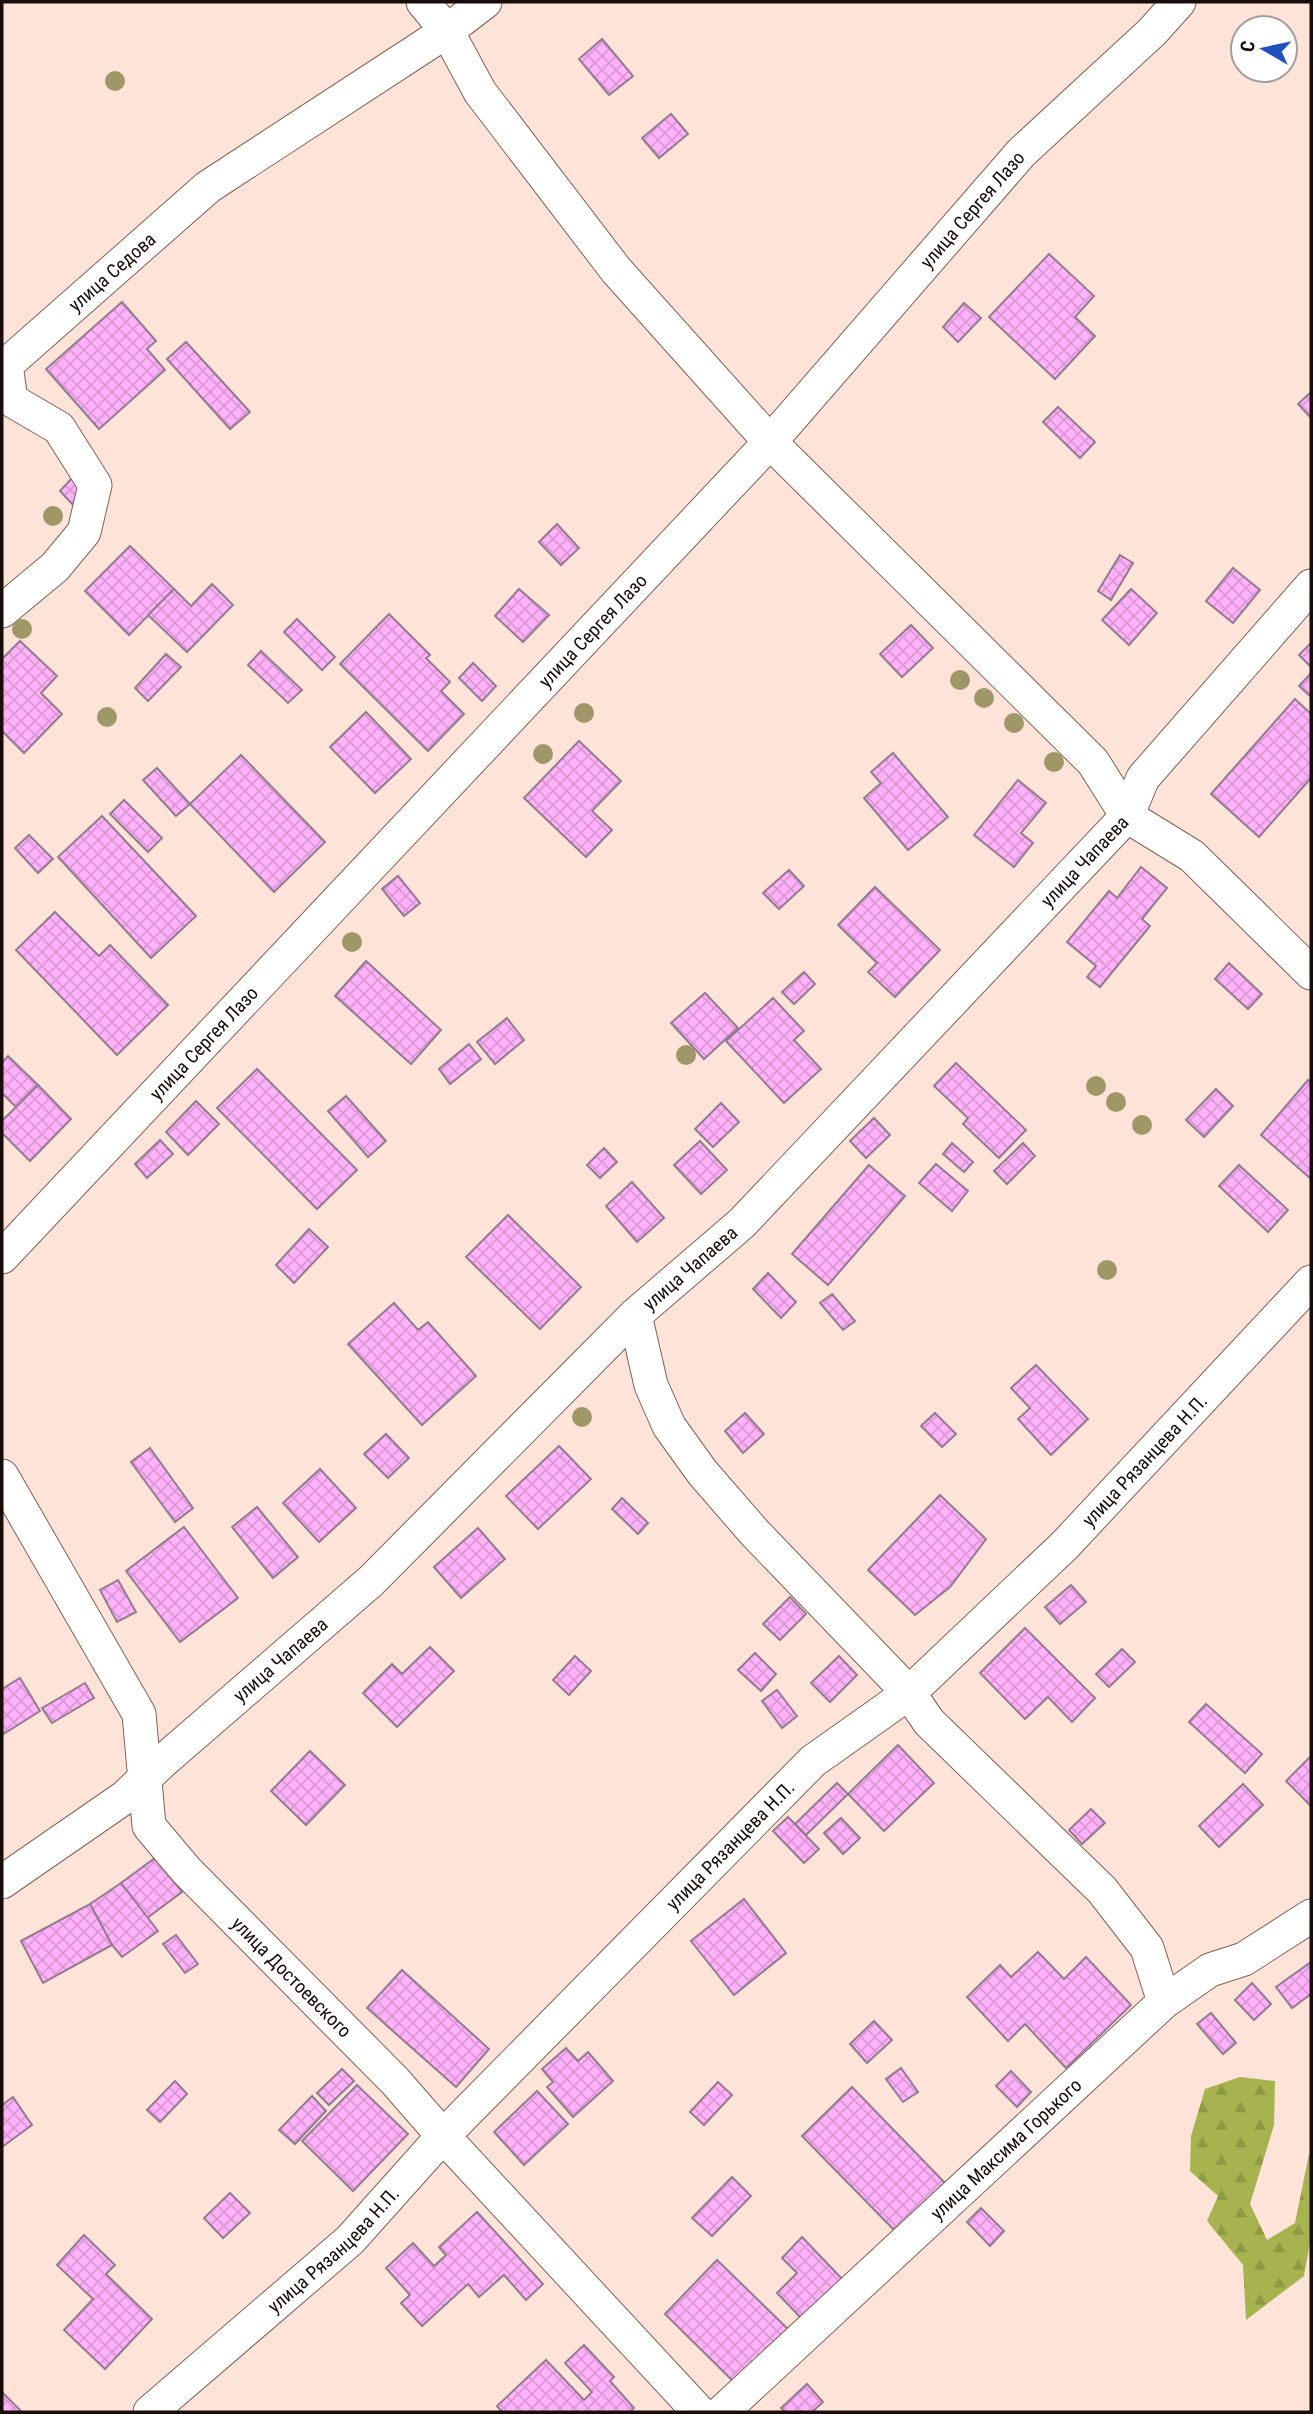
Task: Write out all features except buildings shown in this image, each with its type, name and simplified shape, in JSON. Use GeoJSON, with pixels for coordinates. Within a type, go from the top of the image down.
{"type":"FeatureCollection","features":[{"type":"Feature","properties":{"kind":"street"},"geometry":{"type":"LineString","coordinates":[[423,2],[447,31],[480,92],[616,270],[770,442],[1093,762],[1127,816],[1192,856],[1311,973]]}},
{"type":"Feature","properties":{"kind":"street","name":"улица Седова"},"geometry":{"type":"LineString","coordinates":[[2,611],[55,566],[84,531],[94,485],[59,428],[11,400],[6,365],[208,187],[447,31],[485,2]]}},
{"type":"Feature","properties":{"kind":"street","name":"улица Сергея Лазо"},"geometry":{"type":"LineString","coordinates":[[2,1257],[770,442],[1021,153],[1152,32],[1179,2]]}},
{"type":"Feature","properties":{"kind":"street","name":"улица Чапаева"},"geometry":{"type":"LineString","coordinates":[[2,1882],[125,1797],[371,1581],[635,1315],[742,1223],[1127,816],[1143,778],[1311,586]]}},
{"type":"Feature","properties":{"kind":"street","name":"улица Рязанцева Н.П."},"geometry":{"type":"LineString","coordinates":[[150,2412],[350,2240],[443,2136],[813,1761],[909,1693],[1065,1545],[1311,1282]]}},
{"type":"Feature","properties":{"kind":"street"},"geometry":{"type":"LineString","coordinates":[[635,1315],[651,1385],[669,1426],[702,1472],[754,1532],[909,1693],[929,1722],[1102,1890],[1147,1948],[1164,2001]]}},
{"type":"Feature","properties":{"kind":"street","name":"улица Достоевского"},"geometry":{"type":"LineString","coordinates":[[2,1476],[139,1714],[149,1826],[186,1870],[395,2081],[699,2412]]}},
{"type":"Feature","properties":{"kind":"street","name":"улица Максима Горького"},"geometry":{"type":"LineString","coordinates":[[722,2412],[1164,2001],[1210,1970],[1244,1959],[1311,1916]]}},
{"type":"Feature","properties":{"kind":"green space"},"geometry":{"type":"Polygon","coordinates":[[[1240,2077],[1275,2081],[1274,2125],[1250,2204],[1267,2240],[1295,2223],[1311,2153],[1311,2237],[1304,2276],[1246,2320],[1243,2265],[1207,2221],[1218,2196],[1190,2171],[1191,2136],[1205,2089],[1240,2077]]]}}]}
